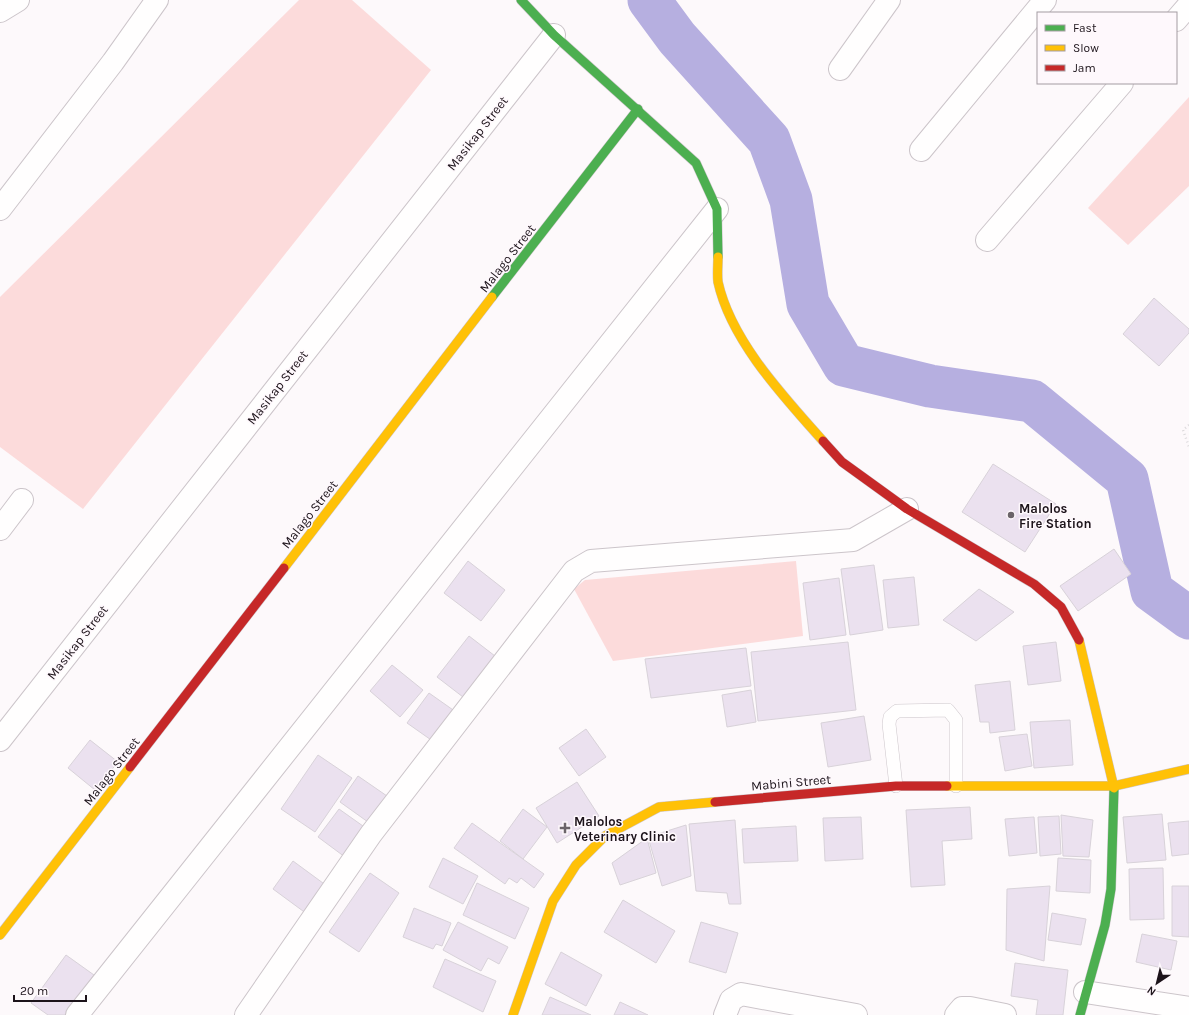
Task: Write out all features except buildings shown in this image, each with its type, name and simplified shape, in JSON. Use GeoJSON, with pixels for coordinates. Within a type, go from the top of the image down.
{"type":"FeatureCollection","features":[{"type":"Feature","properties":{"kind":"street"},"geometry":{"type":"LineString","coordinates":[[0,11],[18,0]]}},
{"type":"Feature","properties":{"kind":"street"},"geometry":{"type":"LineString","coordinates":[[0,209],[113,62],[157,0]]}},
{"type":"Feature","properties":{"kind":"street"},"geometry":{"type":"LineString","coordinates":[[521,0],[554,35],[638,109],[696,163],[716,209],[718,281],[730,317],[768,380],[842,462],[907,509],[1034,584],[1061,607],[1078,636],[1114,786],[1110,889],[1104,925],[1080,1015]]}},
{"type":"Feature","properties":{"kind":"street"},"geometry":{"type":"LineString","coordinates":[[840,69],[889,0]]}},
{"type":"Feature","properties":{"kind":"street"},"geometry":{"type":"LineString","coordinates":[[921,150],[1045,0]]}},
{"type":"Feature","properties":{"kind":"street"},"geometry":{"type":"LineString","coordinates":[[1177,19],[1189,5]]}},
{"type":"Feature","properties":{"kind":"street","name":"Masikap Street"},"geometry":{"type":"LineString","coordinates":[[0,740],[554,35]]}},
{"type":"Feature","properties":{"kind":"street"},"geometry":{"type":"LineString","coordinates":[[988,240],[1121,84]]}},
{"type":"Feature","properties":{"kind":"street","name":"Malago Street"},"geometry":{"type":"LineString","coordinates":[[0,935],[638,109]]}},
{"type":"Feature","properties":{"kind":"street"},"geometry":{"type":"LineString","coordinates":[[77,1015],[716,209]]}},
{"type":"Feature","properties":{"kind":"street"},"geometry":{"type":"LineString","coordinates":[[0,529],[22,500]]}},
{"type":"Feature","properties":{"kind":"street"},"geometry":{"type":"LineString","coordinates":[[246,1015],[371,834],[574,571],[591,562],[853,540],[907,509]]}},
{"type":"Feature","properties":{"kind":"street","name":"Mabini Street"},"geometry":{"type":"LineString","coordinates":[[513,1015],[552,901],[576,866],[605,836],[659,807],[896,786],[1114,786],[1189,769]]}},
{"type":"Feature","properties":{"kind":"street"},"geometry":{"type":"LineString","coordinates":[[1085,992],[1189,1008]]}},
{"type":"Feature","properties":{"kind":"street"},"geometry":{"type":"LineString","coordinates":[[725,1015],[731,1000],[742,994],[856,1015]]}},
{"type":"Feature","properties":{"kind":"street"},"geometry":{"type":"LineString","coordinates":[[956,1015],[962,1008],[970,1008],[1005,1015]]}},
{"type":"Feature","properties":{"kind":"lane"},"geometry":{"type":"LineString","coordinates":[[896,786],[889,724],[890,717],[897,711],[948,710],[956,720],[956,786]]}},
{"type":"Feature","properties":{"kind":"path"},"geometry":{"type":"LineString","coordinates":[[1189,425],[1183,430],[1189,447]]}},
{"type":"Feature","properties":{"kind":"shaded area"},"geometry":{"type":"Polygon","coordinates":[[[299,0],[352,0],[431,70],[83,509],[0,447],[0,297],[299,0]]]}},
{"type":"Feature","properties":{"kind":"shaded area"},"geometry":{"type":"Polygon","coordinates":[[[1189,97],[1189,186],[1128,245],[1088,208],[1189,97]]]}},
{"type":"Feature","properties":{"kind":"shaded area"},"geometry":{"type":"Polygon","coordinates":[[[796,561],[803,636],[613,661],[574,589],[585,580],[796,561]]]}},
{"type":"Feature","properties":{"kind":"waterway"},"geometry":{"type":"LineString","coordinates":[[649,0],[677,38],[769,140],[791,200],[808,304],[844,365],[930,386],[1032,401],[1127,479],[1152,591],[1189,618]]}},
{"type":"Feature","properties":{"kind":"traffic: fast"},"geometry":{"type":"LineString","coordinates":[[521,0],[554,35],[696,163],[717,209],[718,257]]}},
{"type":"Feature","properties":{"kind":"traffic: fast"},"geometry":{"type":"LineString","coordinates":[[492,297],[638,109]]}},
{"type":"Feature","properties":{"kind":"traffic: fast"},"geometry":{"type":"LineString","coordinates":[[1080,1015],[1105,925],[1111,889],[1114,788]]}},
{"type":"Feature","properties":{"kind":"traffic: slow"},"geometry":{"type":"LineString","coordinates":[[718,257],[718,282],[734,326],[747,347],[776,387],[823,441]]}},
{"type":"Feature","properties":{"kind":"traffic: slow"},"geometry":{"type":"LineString","coordinates":[[284,568],[492,297]]}},
{"type":"Feature","properties":{"kind":"traffic: slow"},"geometry":{"type":"LineString","coordinates":[[1079,640],[1114,788]]}},
{"type":"Feature","properties":{"kind":"traffic: slow"},"geometry":{"type":"LineString","coordinates":[[0,935],[130,767]]}},
{"type":"Feature","properties":{"kind":"traffic: slow"},"geometry":{"type":"LineString","coordinates":[[947,786],[1114,786],[1189,769]]}},
{"type":"Feature","properties":{"kind":"traffic: slow"},"geometry":{"type":"LineString","coordinates":[[513,1015],[553,901],[576,865],[605,836],[659,807],[715,802]]}},
{"type":"Feature","properties":{"kind":"traffic: jam"},"geometry":{"type":"LineString","coordinates":[[823,441],[842,462],[907,509],[1034,584],[1061,607],[1079,640]]}},
{"type":"Feature","properties":{"kind":"traffic: jam"},"geometry":{"type":"LineString","coordinates":[[130,767],[284,568]]}},
{"type":"Feature","properties":{"kind":"traffic: jam"},"geometry":{"type":"LineString","coordinates":[[715,802],[896,786],[947,786]]}},
{"type":"Feature","properties":{"kind":"place","name":"Malolos Fire Station"},"geometry":{"type":"Point","coordinates":[1011,515]}},
{"type":"Feature","properties":{"kind":"place","name":"Malolos Veterinary Clinic"},"geometry":{"type":"Point","coordinates":[565,828]}}]}
